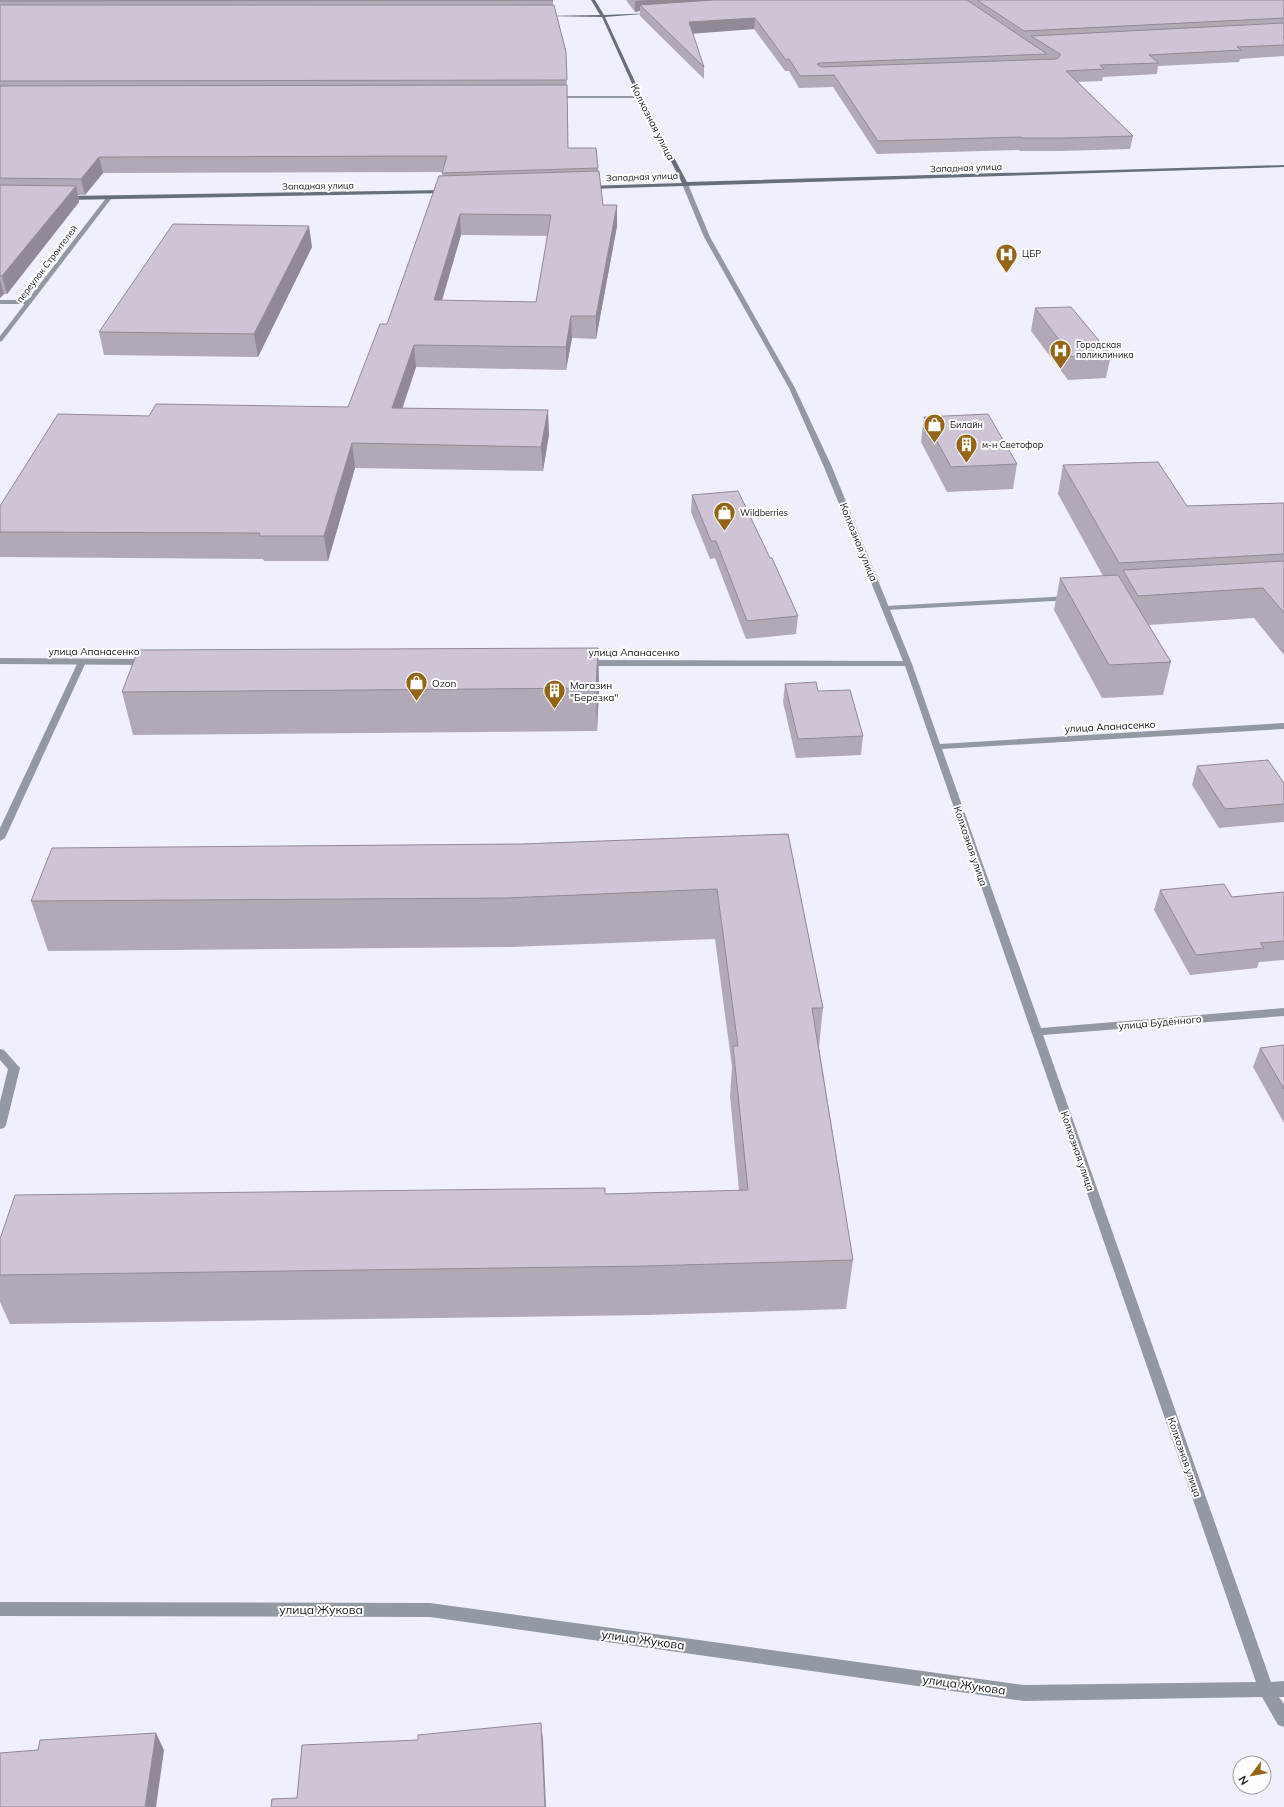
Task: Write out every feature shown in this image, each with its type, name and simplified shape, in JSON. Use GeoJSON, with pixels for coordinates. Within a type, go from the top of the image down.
{"type":"FeatureCollection","features":[{"type":"Feature","properties":{"kind":"street","name":"Колхозная улица"},"geometry":{"type":"LineString","coordinates":[[593,0],[603,16],[640,97],[684,184],[707,237],[792,388],[828,468],[886,608],[908,664],[1267,1690],[1284,1719]]}},
{"type":"Feature","properties":{"kind":"street"},"geometry":{"type":"LineString","coordinates":[[539,16],[603,16],[658,12]]}},
{"type":"Feature","properties":{"kind":"street"},"geometry":{"type":"LineString","coordinates":[[546,98],[640,97]]}},
{"type":"Feature","properties":{"kind":"street","name":"Западная улица"},"geometry":{"type":"LineString","coordinates":[[582,187],[1284,166]]}},
{"type":"Feature","properties":{"kind":"street","name":"Западная улица"},"geometry":{"type":"LineString","coordinates":[[62,198],[456,191]]}},
{"type":"Feature","properties":{"kind":"street","name":"переулок Строителей"},"geometry":{"type":"LineString","coordinates":[[0,340],[108,198]]}},
{"type":"Feature","properties":{"kind":"street"},"geometry":{"type":"LineString","coordinates":[[0,302],[30,302]]}},
{"type":"Feature","properties":{"kind":"street"},"geometry":{"type":"LineString","coordinates":[[886,608],[1077,598]]}},
{"type":"Feature","properties":{"kind":"street","name":"улица Апанасенко"},"geometry":{"type":"LineString","coordinates":[[0,661],[154,662]]}},
{"type":"Feature","properties":{"kind":"street"},"geometry":{"type":"LineString","coordinates":[[0,838],[82,662]]}},
{"type":"Feature","properties":{"kind":"street","name":"улица Апанасенко"},"geometry":{"type":"LineString","coordinates":[[574,663],[908,664]]}},
{"type":"Feature","properties":{"kind":"street","name":"улица Апанасенко"},"geometry":{"type":"LineString","coordinates":[[937,747],[1284,726]]}},
{"type":"Feature","properties":{"kind":"street","name":"улица Будённого"},"geometry":{"type":"LineString","coordinates":[[1036,1032],[1284,1012]]}},
{"type":"Feature","properties":{"kind":"street"},"geometry":{"type":"LineString","coordinates":[[0,1053],[14,1068],[0,1125]]}},
{"type":"Feature","properties":{"kind":"street","name":"улица Жукова"},"geometry":{"type":"LineString","coordinates":[[0,1609],[430,1610],[1024,1693],[1284,1689]]}},
{"type":"Feature","properties":{"kind":"building"},"geometry":{"type":"Polygon","coordinates":[[[0,0],[553,0],[0,1],[0,0]]]}},
{"type":"Feature","properties":{"kind":"building"},"geometry":{"type":"Polygon","coordinates":[[[714,0],[967,0],[1047,54],[817,64],[821,67],[1057,59],[1060,54],[1031,36],[1284,23],[1284,45],[1237,47],[1242,50],[1149,55],[1159,63],[1100,65],[1104,69],[1066,71],[1133,136],[878,141],[834,75],[800,76],[789,59],[786,60],[755,18],[689,22],[704,67],[640,5],[714,0]]]}},
{"type":"Feature","properties":{"kind":"building"},"geometry":{"type":"Polygon","coordinates":[[[977,0],[1284,0],[1284,18],[1024,31],[977,0]]]}},
{"type":"Feature","properties":{"kind":"building"},"geometry":{"type":"Polygon","coordinates":[[[0,5],[554,5],[566,52],[567,80],[0,81],[0,5]]]}},
{"type":"Feature","properties":{"kind":"building"},"geometry":{"type":"Polygon","coordinates":[[[567,85],[568,148],[596,148],[598,168],[442,173],[447,156],[99,157],[81,179],[0,178],[0,86],[567,85]]]}},
{"type":"Feature","properties":{"kind":"building"},"geometry":{"type":"Polygon","coordinates":[[[599,171],[603,205],[617,205],[596,316],[571,316],[566,347],[414,345],[392,408],[548,410],[541,447],[352,443],[324,536],[259,536],[260,533],[0,532],[0,506],[58,414],[149,416],[156,404],[348,407],[380,324],[387,324],[439,176],[599,171]],[[460,214],[434,300],[536,302],[551,215],[460,214]]]}},
{"type":"Feature","properties":{"kind":"building"},"geometry":{"type":"Polygon","coordinates":[[[0,185],[76,186],[2,276],[0,276],[0,185]]]}},
{"type":"Feature","properties":{"kind":"building"},"geometry":{"type":"Polygon","coordinates":[[[173,224],[309,226],[254,334],[99,332],[173,224]]]}},
{"type":"Feature","properties":{"kind":"building"},"geometry":{"type":"Polygon","coordinates":[[[1071,307],[1111,355],[1072,357],[1035,308],[1071,307]]]}},
{"type":"Feature","properties":{"kind":"building"},"geometry":{"type":"Polygon","coordinates":[[[988,414],[1017,464],[951,467],[924,417],[988,414]]]}},
{"type":"Feature","properties":{"kind":"building"},"geometry":{"type":"Polygon","coordinates":[[[1158,462],[1187,506],[1284,503],[1284,554],[1119,563],[1063,465],[1158,462]]]}},
{"type":"Feature","properties":{"kind":"building"},"geometry":{"type":"Polygon","coordinates":[[[738,491],[770,558],[772,558],[798,616],[747,621],[716,541],[711,541],[692,495],[738,491]]]}},
{"type":"Feature","properties":{"kind":"building"},"geometry":{"type":"Polygon","coordinates":[[[1284,561],[1284,613],[1263,588],[1138,596],[1123,570],[1284,561]]]}},
{"type":"Feature","properties":{"kind":"building"},"geometry":{"type":"Polygon","coordinates":[[[1118,575],[1171,662],[1109,665],[1060,578],[1118,575]]]}},
{"type":"Feature","properties":{"kind":"building"},"geometry":{"type":"Polygon","coordinates":[[[598,648],[596,688],[122,692],[138,650],[598,648]]]}},
{"type":"Feature","properties":{"kind":"building"},"geometry":{"type":"Polygon","coordinates":[[[816,682],[818,691],[850,690],[863,736],[798,739],[785,684],[816,682]]]}},
{"type":"Feature","properties":{"kind":"building"},"geometry":{"type":"Polygon","coordinates":[[[1268,760],[1284,783],[1284,804],[1225,809],[1197,766],[1268,760]]]}},
{"type":"Feature","properties":{"kind":"building"},"geometry":{"type":"Polygon","coordinates":[[[788,834],[823,1008],[812,1008],[853,1260],[647,1266],[0,1275],[0,1239],[15,1195],[605,1188],[605,1194],[748,1190],[733,1046],[738,1046],[717,889],[506,898],[31,901],[52,848],[522,844],[788,834]]]}},
{"type":"Feature","properties":{"kind":"building"},"geometry":{"type":"Polygon","coordinates":[[[1224,884],[1232,897],[1284,892],[1284,941],[1260,943],[1264,948],[1196,955],[1160,890],[1224,884]]]}},
{"type":"Feature","properties":{"kind":"building"},"geometry":{"type":"Polygon","coordinates":[[[1284,1045],[1284,1089],[1260,1048],[1284,1045]]]}},
{"type":"Feature","properties":{"kind":"building"},"geometry":{"type":"Polygon","coordinates":[[[541,1723],[545,1807],[271,1807],[272,1799],[297,1798],[302,1745],[418,1740],[418,1735],[541,1723]]]}},
{"type":"Feature","properties":{"kind":"building"},"geometry":{"type":"Polygon","coordinates":[[[156,1733],[145,1807],[0,1807],[0,1753],[38,1750],[40,1740],[156,1733]]]}},
{"type":"Feature","properties":{"kind":"place","name":"ЦБР"},"geometry":{"type":"Point","coordinates":[1006,274]}},
{"type":"Feature","properties":{"kind":"place","name":"Городская поликлиника"},"geometry":{"type":"Point","coordinates":[1061,370]}},
{"type":"Feature","properties":{"kind":"place","name":"Билайн"},"geometry":{"type":"Point","coordinates":[934,444]}},
{"type":"Feature","properties":{"kind":"place","name":"м-н Светофор"},"geometry":{"type":"Point","coordinates":[966,464]}},
{"type":"Feature","properties":{"kind":"place","name":"Wildberries"},"geometry":{"type":"Point","coordinates":[724,532]}},
{"type":"Feature","properties":{"kind":"place","name":"Ozon"},"geometry":{"type":"Point","coordinates":[416,702]}},
{"type":"Feature","properties":{"kind":"place","name":"Магазин \"Березка\""},"geometry":{"type":"Point","coordinates":[555,710]}}]}
